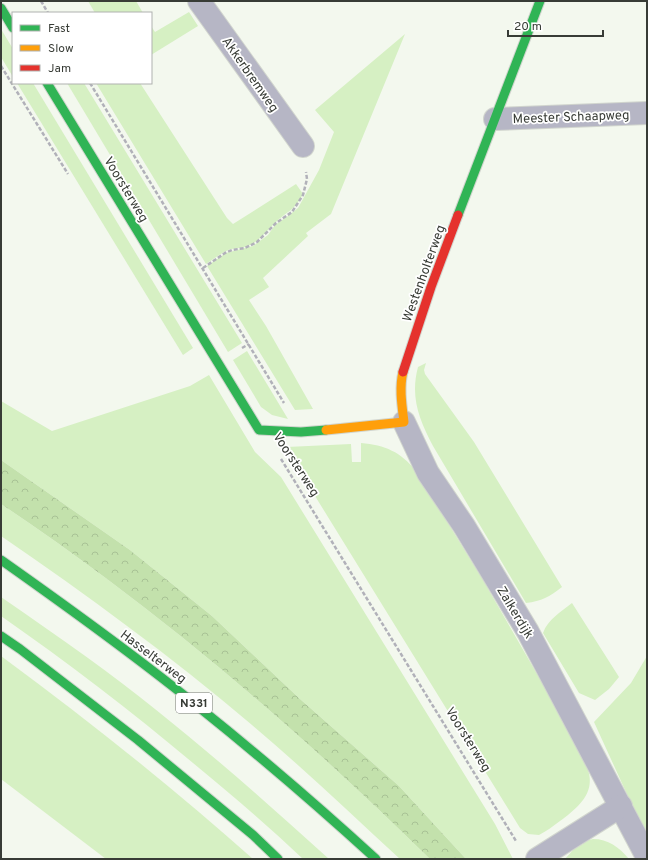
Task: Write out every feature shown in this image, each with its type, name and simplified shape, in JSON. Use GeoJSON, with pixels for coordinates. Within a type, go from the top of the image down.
{"type":"FeatureCollection","features":[{"type":"Feature","properties":{"kind":"street","name":"Akkerbremweg"},"geometry":{"type":"LineString","coordinates":[[199,1],[303,146]]}},
{"type":"Feature","properties":{"kind":"street","name":"Westenholterweg"},"geometry":{"type":"LineString","coordinates":[[404,422],[401,378],[405,362],[431,287],[540,1]]}},
{"type":"Feature","properties":{"kind":"street"},"geometry":{"type":"LineString","coordinates":[[1,8],[12,26]]}},
{"type":"Feature","properties":{"kind":"street","name":"Voorsterweg"},"geometry":{"type":"LineString","coordinates":[[48,84],[259,430]]}},
{"type":"Feature","properties":{"kind":"street","name":"Meester Schaapweg"},"geometry":{"type":"LineString","coordinates":[[495,119],[647,113]]}},
{"type":"Feature","properties":{"kind":"street"},"geometry":{"type":"LineString","coordinates":[[259,430],[301,432],[404,422]]}},
{"type":"Feature","properties":{"kind":"street","name":"Zalkerdijk"},"geometry":{"type":"LineString","coordinates":[[404,422],[428,473],[464,526],[528,632],[647,857]]}},
{"type":"Feature","properties":{"kind":"street","name":"Hasselterweg"},"geometry":{"type":"LineString","coordinates":[[1,560],[140,661],[221,724],[322,810],[376,859]]}},
{"type":"Feature","properties":{"kind":"street"},"geometry":{"type":"LineString","coordinates":[[1,636],[26,653],[138,740],[253,835],[278,859]]}},
{"type":"Feature","properties":{"kind":"street"},"geometry":{"type":"LineString","coordinates":[[538,859],[621,806]]}},
{"type":"Feature","properties":{"kind":"path"},"geometry":{"type":"LineString","coordinates":[[40,1],[47,12]]}},
{"type":"Feature","properties":{"kind":"path"},"geometry":{"type":"LineString","coordinates":[[91,84],[301,432]]}},
{"type":"Feature","properties":{"kind":"path"},"geometry":{"type":"LineString","coordinates":[[203,268],[225,253],[244,248],[257,242],[276,224],[292,212],[303,195],[307,179],[303,146]]}},
{"type":"Feature","properties":{"kind":"path","name":"Voorsterweg"},"geometry":{"type":"LineString","coordinates":[[259,430],[278,454],[517,843]]}},
{"type":"Feature","properties":{"kind":"green space"},"geometry":{"type":"Polygon","coordinates":[[[88,1],[136,1],[142,12],[94,12],[88,1]]]}},
{"type":"Feature","properties":{"kind":"green space"},"geometry":{"type":"Polygon","coordinates":[[[189,12],[198,26],[152,54],[152,28],[155,32],[189,12]]]}},
{"type":"Feature","properties":{"kind":"green space"},"geometry":{"type":"Polygon","coordinates":[[[1,29],[12,47],[12,75],[1,57],[1,29]]]}},
{"type":"Feature","properties":{"kind":"green space"},"geometry":{"type":"Polygon","coordinates":[[[405,34],[331,214],[306,233],[308,236],[263,278],[269,287],[249,300],[266,326],[313,409],[295,410],[207,266],[226,253],[253,246],[268,235],[275,225],[298,208],[319,170],[334,132],[315,110],[405,34]]]}},
{"type":"Feature","properties":{"kind":"green space"},"geometry":{"type":"Polygon","coordinates":[[[18,84],[34,84],[193,348],[183,355],[18,84]]]}},
{"type":"Feature","properties":{"kind":"green space"},"geometry":{"type":"Polygon","coordinates":[[[68,84],[85,84],[242,343],[228,352],[68,84]]]}},
{"type":"Feature","properties":{"kind":"green space"},"geometry":{"type":"Polygon","coordinates":[[[97,84],[141,84],[227,218],[233,224],[296,184],[303,194],[294,207],[277,221],[256,242],[242,248],[228,250],[206,264],[97,84]]]}},
{"type":"Feature","properties":{"kind":"green space"},"geometry":{"type":"Polygon","coordinates":[[[247,351],[288,419],[272,415],[261,407],[233,360],[247,351]]]}},
{"type":"Feature","properties":{"kind":"green space"},"geometry":{"type":"Polygon","coordinates":[[[426,363],[424,370],[425,374],[474,442],[562,587],[545,598],[526,603],[433,446],[417,408],[415,388],[418,367],[426,363]]]}},
{"type":"Feature","properties":{"kind":"green space"},"geometry":{"type":"Polygon","coordinates":[[[209,375],[255,452],[281,477],[495,824],[513,859],[466,859],[399,786],[300,699],[212,616],[130,550],[1,460],[1,401],[52,431],[190,386],[209,375]]]}},
{"type":"Feature","properties":{"kind":"green space"},"geometry":{"type":"Polygon","coordinates":[[[361,443],[385,448],[398,454],[416,471],[483,580],[564,721],[588,770],[590,779],[589,786],[587,794],[583,800],[566,816],[539,835],[528,834],[520,828],[286,449],[287,447],[351,444],[352,462],[361,462],[361,443]]]}},
{"type":"Feature","properties":{"kind":"green space"},"geometry":{"type":"Polygon","coordinates":[[[1,460],[130,550],[212,616],[300,699],[399,786],[466,859],[430,859],[353,785],[273,713],[191,645],[107,579],[1,504],[1,460]]]}},
{"type":"Feature","properties":{"kind":"green space"},"geometry":{"type":"Polygon","coordinates":[[[1,504],[107,579],[191,645],[273,713],[353,785],[430,859],[400,859],[327,791],[222,700],[129,627],[1,536],[1,504]]]}},
{"type":"Feature","properties":{"kind":"green space"},"geometry":{"type":"Polygon","coordinates":[[[1,597],[88,658],[150,705],[241,781],[329,859],[303,859],[235,798],[146,725],[98,687],[1,616],[1,597]]]}},
{"type":"Feature","properties":{"kind":"green space"},"geometry":{"type":"Polygon","coordinates":[[[572,603],[619,677],[609,689],[595,700],[579,693],[543,633],[551,620],[572,603]]]}},
{"type":"Feature","properties":{"kind":"green space"},"geometry":{"type":"Polygon","coordinates":[[[1,656],[129,754],[253,859],[106,859],[1,779],[1,656]]]}},
{"type":"Feature","properties":{"kind":"green space"},"geometry":{"type":"Polygon","coordinates":[[[647,656],[647,838],[594,722],[631,683],[647,656]]]}},
{"type":"Feature","properties":{"kind":"green space"},"geometry":{"type":"Polygon","coordinates":[[[593,839],[604,840],[613,844],[629,859],[565,859],[574,849],[583,844],[582,842],[593,839]]]}},
{"type":"Feature","properties":{"kind":"traffic: fast"},"geometry":{"type":"LineString","coordinates":[[458,215],[540,1]]}},
{"type":"Feature","properties":{"kind":"traffic: fast"},"geometry":{"type":"LineString","coordinates":[[1,8],[12,26]]}},
{"type":"Feature","properties":{"kind":"traffic: fast"},"geometry":{"type":"LineString","coordinates":[[48,84],[259,430],[301,432],[326,430]]}},
{"type":"Feature","properties":{"kind":"traffic: fast"},"geometry":{"type":"LineString","coordinates":[[1,560],[177,689],[268,764],[376,859]]}},
{"type":"Feature","properties":{"kind":"traffic: fast"},"geometry":{"type":"LineString","coordinates":[[1,636],[138,740],[253,835],[278,859]]}},
{"type":"Feature","properties":{"kind":"traffic: slow"},"geometry":{"type":"LineString","coordinates":[[326,430],[404,422],[401,391],[403,372]]}},
{"type":"Feature","properties":{"kind":"traffic: jam"},"geometry":{"type":"LineString","coordinates":[[403,372],[431,287],[458,215]]}}]}
